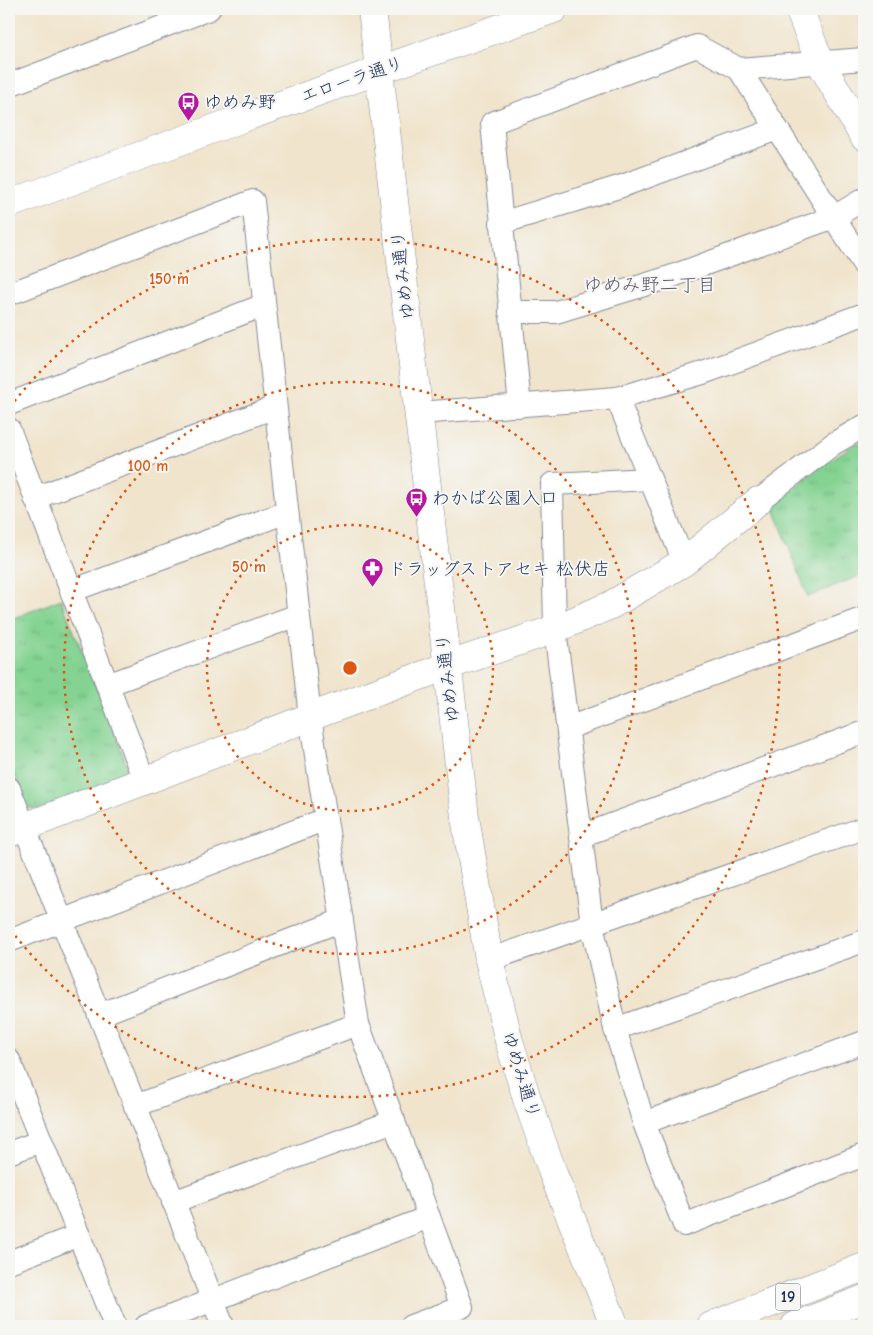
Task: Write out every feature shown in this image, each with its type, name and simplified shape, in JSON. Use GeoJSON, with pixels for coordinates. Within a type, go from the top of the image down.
{"type":"FeatureCollection","features":[{"type":"Feature","properties":{"kind":"street"},"geometry":{"type":"LineString","coordinates":[[9,85],[210,9]]}},
{"type":"Feature","properties":{"kind":"street","name":"ゆめみ通り"},"geometry":{"type":"LineString","coordinates":[[372,9],[465,817],[489,960],[509,1041],[528,1102],[554,1176],[615,1326]]}},
{"type":"Feature","properties":{"kind":"street","name":"エローラ通り"},"geometry":{"type":"LineString","coordinates":[[9,204],[243,118],[554,9]]}},
{"type":"Feature","properties":{"kind":"street"},"geometry":{"type":"LineString","coordinates":[[799,9],[820,62],[864,137]]}},
{"type":"Feature","properties":{"kind":"street"},"geometry":{"type":"LineString","coordinates":[[520,406],[492,123],[697,46],[739,69],[864,265]]}},
{"type":"Feature","properties":{"kind":"street"},"geometry":{"type":"LineString","coordinates":[[739,69],[864,59]]}},
{"type":"Feature","properties":{"kind":"street"},"geometry":{"type":"LineString","coordinates":[[501,222],[622,186],[777,129]]}},
{"type":"Feature","properties":{"kind":"street"},"geometry":{"type":"LineString","coordinates":[[510,312],[556,312],[667,278],[834,217],[864,199]]}},
{"type":"Feature","properties":{"kind":"street"},"geometry":{"type":"LineString","coordinates":[[9,294],[253,201],[310,717],[358,1024],[462,1307],[411,1326]]}},
{"type":"Feature","properties":{"kind":"street"},"geometry":{"type":"LineString","coordinates":[[9,404],[264,305]]}},
{"type":"Feature","properties":{"kind":"street"},"geometry":{"type":"LineString","coordinates":[[419,413],[617,398],[703,373],[864,314]]}},
{"type":"Feature","properties":{"kind":"street"},"geometry":{"type":"LineString","coordinates":[[617,398],[684,562]]}},
{"type":"Feature","properties":{"kind":"street"},"geometry":{"type":"LineString","coordinates":[[35,498],[276,407]]}},
{"type":"Feature","properties":{"kind":"street"},"geometry":{"type":"LineString","coordinates":[[16,830],[447,666],[556,629],[611,605],[684,562],[758,501],[833,444],[864,426]]}},
{"type":"Feature","properties":{"kind":"street"},"geometry":{"type":"LineString","coordinates":[[9,428],[144,780]]}},
{"type":"Feature","properties":{"kind":"street"},"geometry":{"type":"LineString","coordinates":[[650,479],[552,484],[556,629],[592,924],[615,1029],[644,1124],[684,1225],[864,1156]]}},
{"type":"Feature","properties":{"kind":"street"},"geometry":{"type":"LineString","coordinates":[[71,591],[287,512]]}},
{"type":"Feature","properties":{"kind":"street"},"geometry":{"type":"LineString","coordinates":[[107,684],[298,615]]}},
{"type":"Feature","properties":{"kind":"street"},"geometry":{"type":"LineString","coordinates":[[568,728],[864,618]]}},
{"type":"Feature","properties":{"kind":"street"},"geometry":{"type":"LineString","coordinates":[[581,836],[864,732]]}},
{"type":"Feature","properties":{"kind":"street"},"geometry":{"type":"LineString","coordinates":[[9,788],[16,830],[61,921],[223,1326]]}},
{"type":"Feature","properties":{"kind":"street"},"geometry":{"type":"LineString","coordinates":[[9,941],[326,819]]}},
{"type":"Feature","properties":{"kind":"street"},"geometry":{"type":"LineString","coordinates":[[489,960],[864,828]]}},
{"type":"Feature","properties":{"kind":"street"},"geometry":{"type":"LineString","coordinates":[[99,1015],[342,920]]}},
{"type":"Feature","properties":{"kind":"street"},"geometry":{"type":"LineString","coordinates":[[615,1029],[864,941]]}},
{"type":"Feature","properties":{"kind":"street"},"geometry":{"type":"LineString","coordinates":[[135,1106],[358,1024]]}},
{"type":"Feature","properties":{"kind":"street"},"geometry":{"type":"LineString","coordinates":[[644,1124],[864,1042]]}},
{"type":"Feature","properties":{"kind":"street"},"geometry":{"type":"LineString","coordinates":[[9,1060],[115,1326]]}},
{"type":"Feature","properties":{"kind":"street"},"geometry":{"type":"LineString","coordinates":[[173,1202],[394,1121]]}},
{"type":"Feature","properties":{"kind":"street"},"geometry":{"type":"LineString","coordinates":[[9,1153],[41,1141]]}},
{"type":"Feature","properties":{"kind":"street"},"geometry":{"type":"LineString","coordinates":[[146,1326],[429,1217]]}},
{"type":"Feature","properties":{"kind":"street"},"geometry":{"type":"LineString","coordinates":[[9,1262],[79,1235]]}},
{"type":"Feature","properties":{"kind":"street","name":"19"},"geometry":{"type":"LineString","coordinates":[[711,1326],[864,1267]]}},
{"type":"Feature","properties":{"kind":"street","name":"19"},"geometry":{"type":"LineString","coordinates":[[795,1326],[864,1299]]}},
{"type":"Feature","properties":{"kind":"green space"},"geometry":{"type":"Polygon","coordinates":[[[864,440],[864,574],[808,597],[773,506],[828,462],[864,440]]]}},
{"type":"Feature","properties":{"kind":"green space"},"geometry":{"type":"Polygon","coordinates":[[[61,599],[128,767],[121,776],[37,810],[26,807],[9,759],[9,620],[61,599]]]}},
{"type":"Feature","properties":{"kind":"place","name":"ゆめみ野"},"geometry":{"type":"Point","coordinates":[188,121]}},
{"type":"Feature","properties":{"kind":"place","name":"わかば公園入口"},"geometry":{"type":"Point","coordinates":[416,517]}},
{"type":"Feature","properties":{"kind":"place","name":"ドラッグストアセキ 松伏店"},"geometry":{"type":"Point","coordinates":[372,588]}},
{"type":"Feature","properties":{"kind":"district","name":"ゆめみ野二丁目"},"geometry":{"type":"Point","coordinates":[650,285]}}]}
